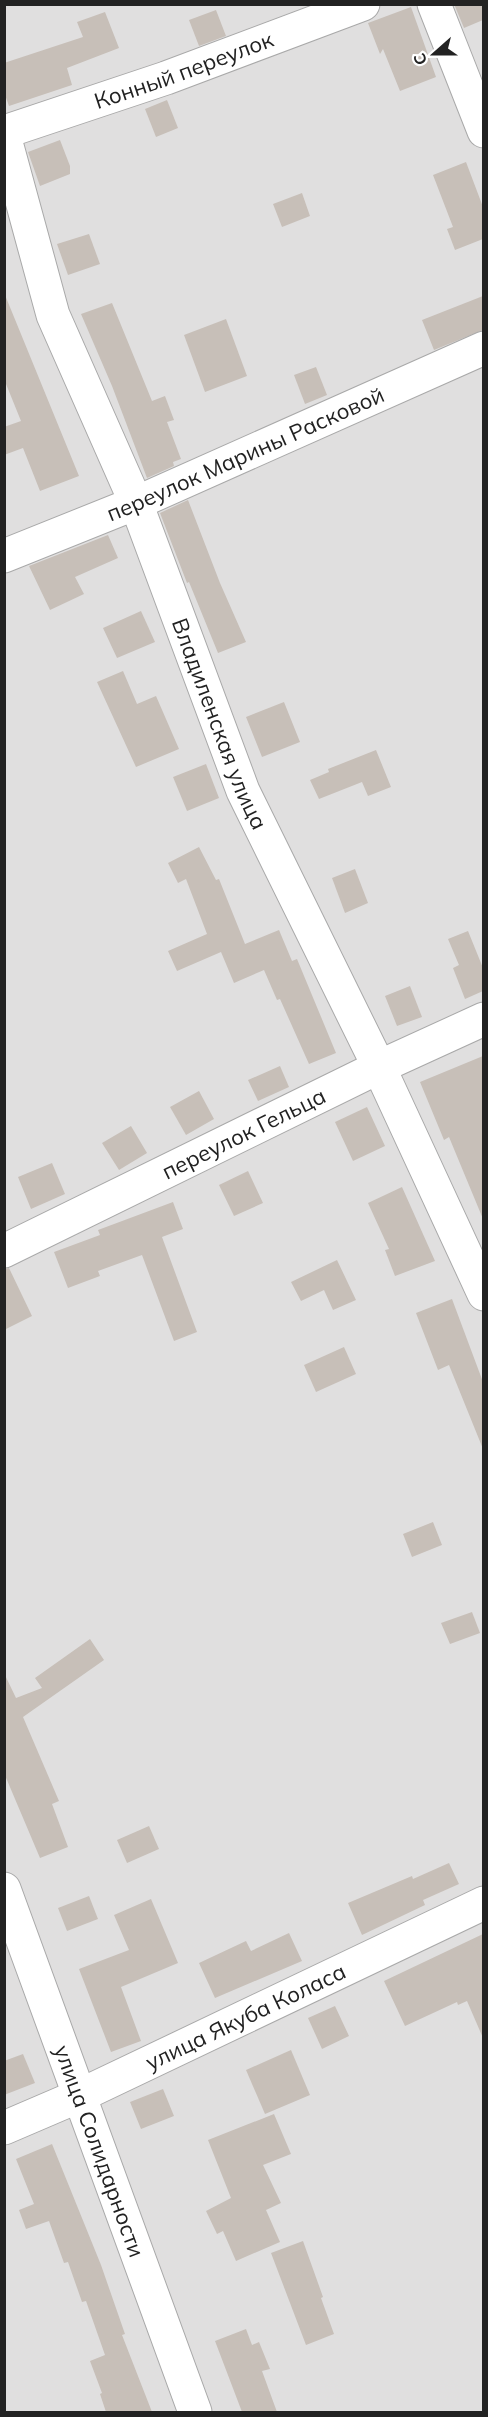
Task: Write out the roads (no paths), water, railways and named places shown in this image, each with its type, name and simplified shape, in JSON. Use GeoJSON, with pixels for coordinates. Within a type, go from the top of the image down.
{"type":"FeatureCollection","features":[{"type":"Feature","properties":{"kind":"street","name":"Конный переулок"},"geometry":{"type":"LineString","coordinates":[[4,133],[166,78],[363,4]]}},
{"type":"Feature","properties":{"kind":"street"},"geometry":{"type":"LineString","coordinates":[[434,4],[483,131]]}},
{"type":"Feature","properties":{"kind":"street","name":"Владиленская улица"},"geometry":{"type":"LineString","coordinates":[[4,133],[53,315],[136,503],[243,791],[379,1067],[483,1294]]}},
{"type":"Feature","properties":{"kind":"street","name":"переулок Марины Расковой"},"geometry":{"type":"LineString","coordinates":[[4,556],[136,503],[483,348]]}},
{"type":"Feature","properties":{"kind":"street","name":"переулок Гельца"},"geometry":{"type":"LineString","coordinates":[[4,1251],[483,1018]]}},
{"type":"Feature","properties":{"kind":"street","name":"улица Солидарности"},"geometry":{"type":"LineString","coordinates":[[4,1889],[195,2412]]}},
{"type":"Feature","properties":{"kind":"street","name":"улица Якуба Коласа"},"geometry":{"type":"LineString","coordinates":[[4,2128],[81,2095],[483,1903]]}}]}
